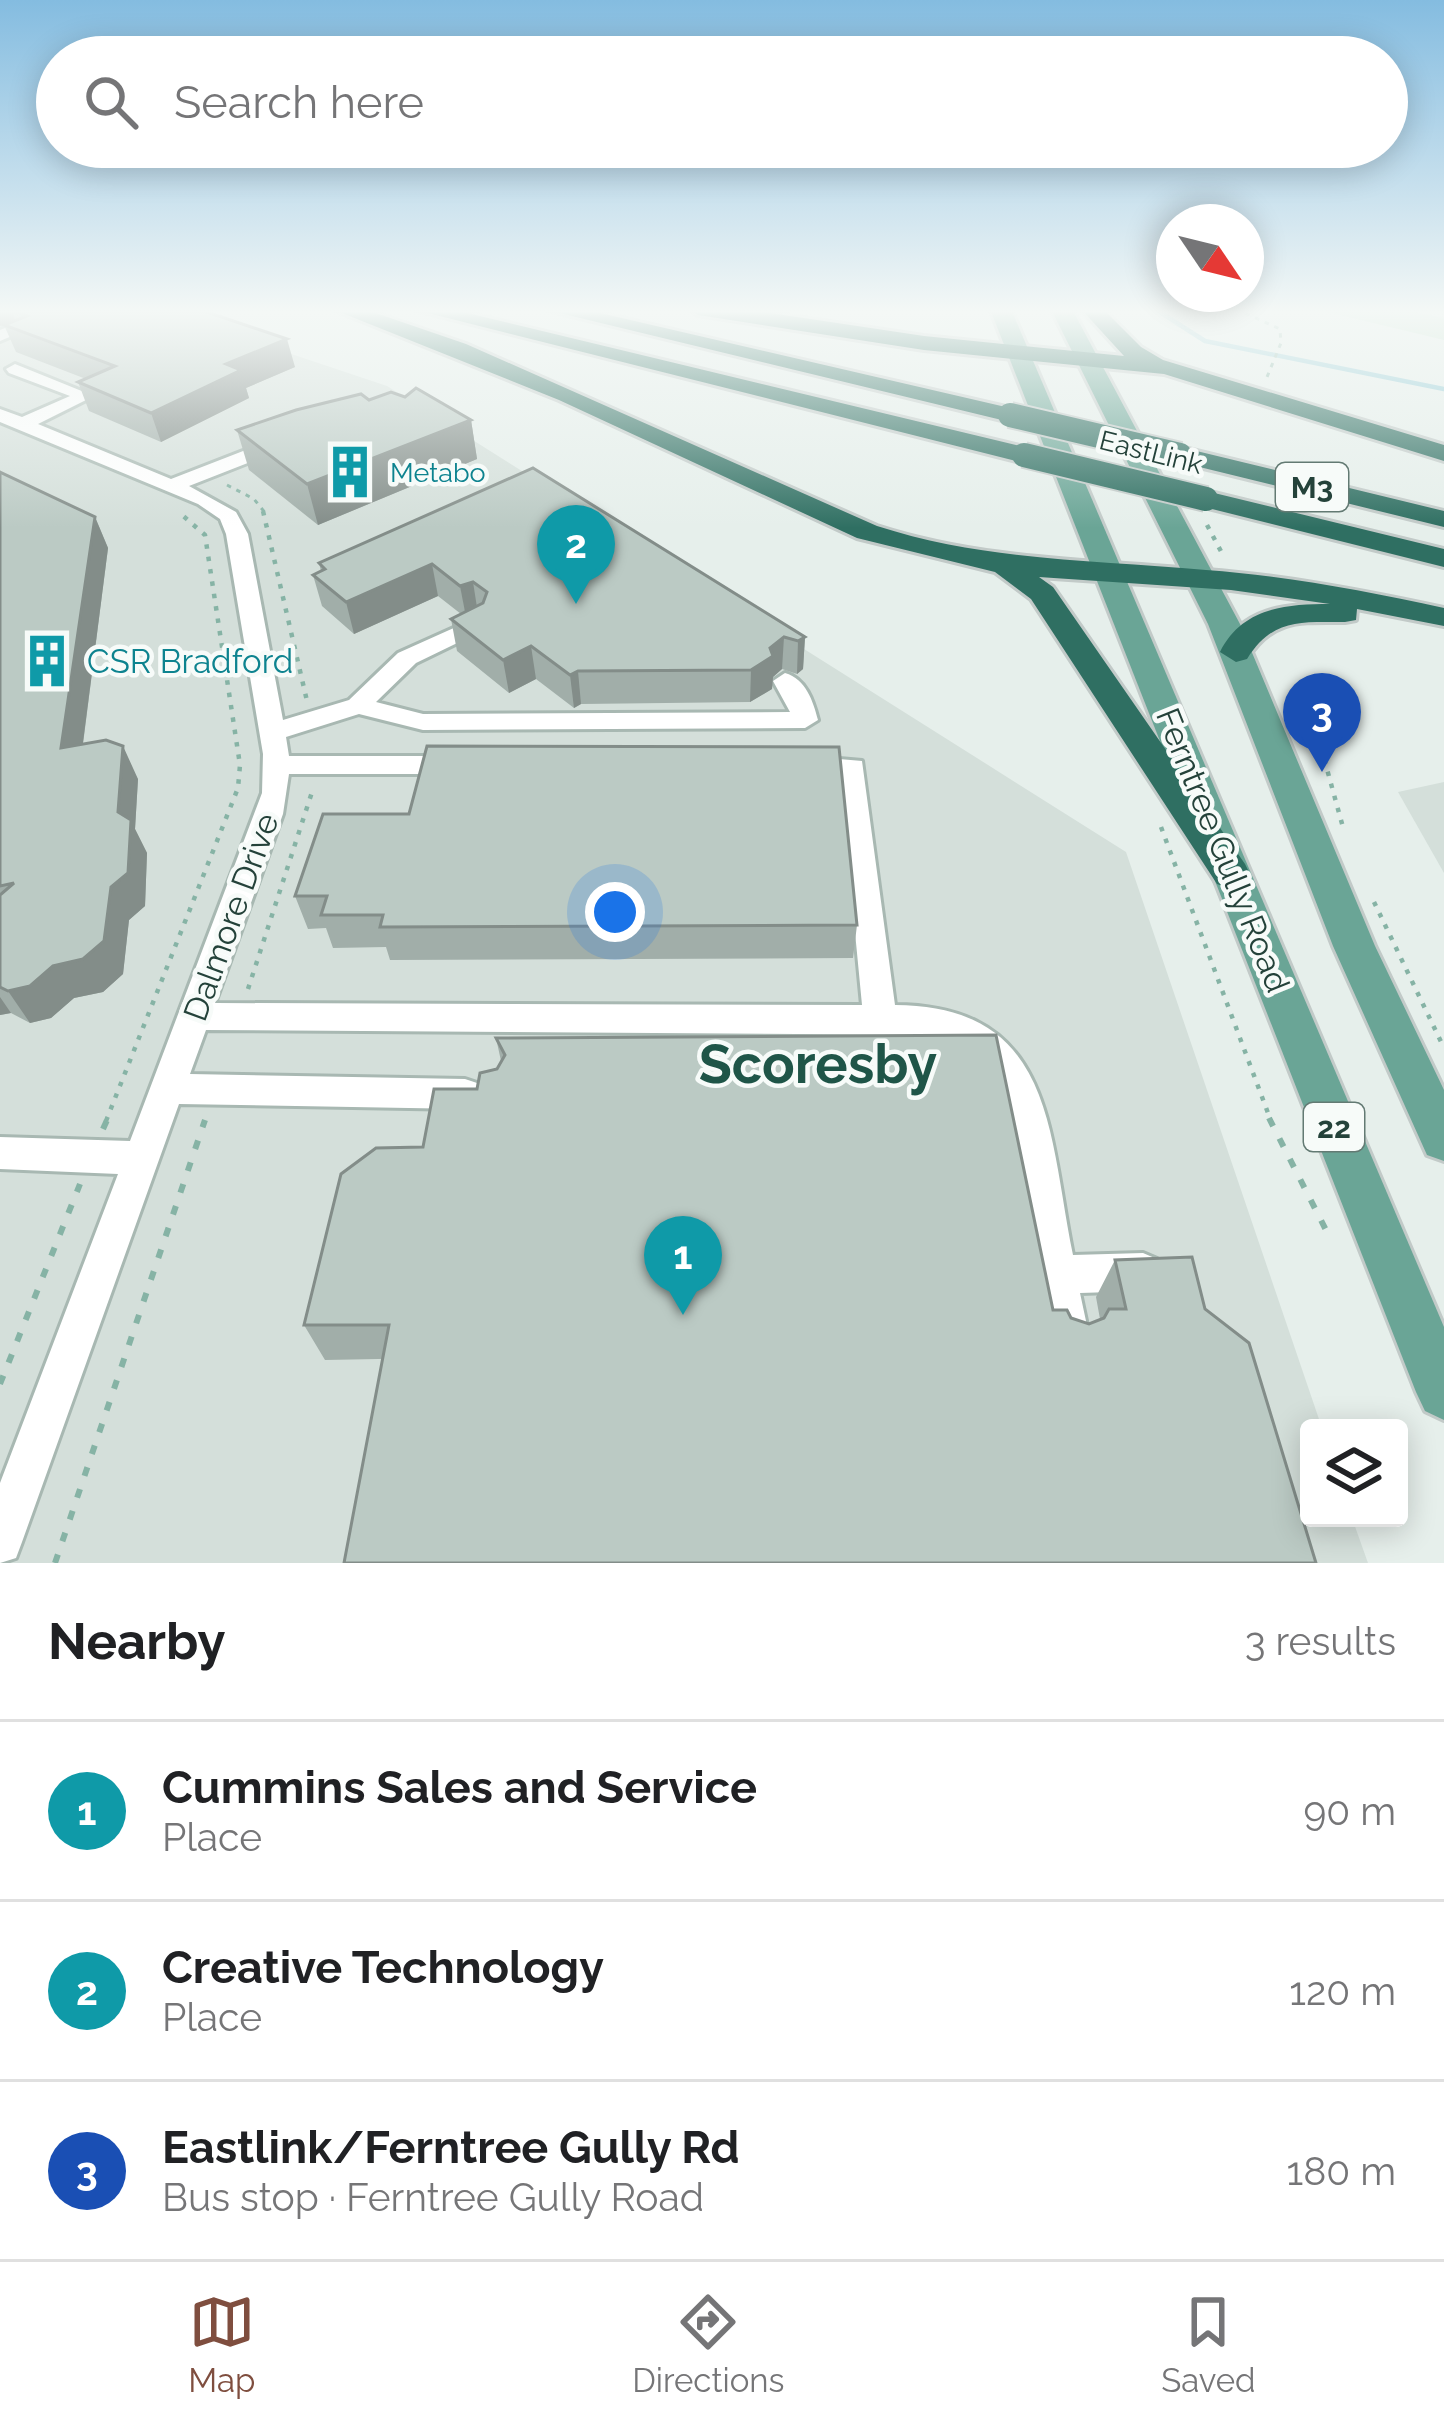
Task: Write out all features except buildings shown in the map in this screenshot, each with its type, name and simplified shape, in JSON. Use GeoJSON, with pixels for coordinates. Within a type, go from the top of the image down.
{"type":"FeatureCollection","features":[{"type":"Feature","properties":{"kind":"highway"},"geometry":{"type":"LineString","coordinates":[[536,382],[867,532],[928,552],[1002,566],[1202,578],[1310,592],[1444,620]]}},
{"type":"Feature","properties":{"kind":"highway","name":"EastLink"},"geometry":{"type":"LineString","coordinates":[[721,382],[1444,558]]}},
{"type":"Feature","properties":{"kind":"highway","name":"EastLink"},"geometry":{"type":"LineString","coordinates":[[866,382],[1444,519]]}},
{"type":"Feature","properties":{"kind":"highway"},"geometry":{"type":"LineString","coordinates":[[1214,382],[1444,453]]}},
{"type":"Feature","properties":{"kind":"highway"},"geometry":{"type":"LineString","coordinates":[[1002,566],[1042,593],[1231,874]]}},
{"type":"Feature","properties":{"kind":"highway"},"geometry":{"type":"LineString","coordinates":[[1237,652],[1250,628],[1301,614],[1444,620]]}},
{"type":"Feature","properties":{"kind":"main road","name":"Ferntree Gully Road"},"geometry":{"type":"LineString","coordinates":[[1031,382],[1114,575],[1444,1392]]}},
{"type":"Feature","properties":{"kind":"main road"},"geometry":{"type":"LineString","coordinates":[[1100,382],[1237,652],[1354,946],[1444,1140]]}},
{"type":"Feature","properties":{"kind":"street"},"geometry":{"type":"LineString","coordinates":[[11,420],[86,396],[50,382]]}},
{"type":"Feature","properties":{"kind":"street","name":"Dalmore Drive"},"geometry":{"type":"LineString","coordinates":[[0,1542],[269,814],[277,765],[235,526],[215,505],[11,420]]}},
{"type":"Feature","properties":{"kind":"street"},"geometry":{"type":"LineString","coordinates":[[181,490],[289,440]]}},
{"type":"Feature","properties":{"kind":"street"},"geometry":{"type":"LineString","coordinates":[[273,732],[358,706],[407,658],[476,625]]}},
{"type":"Feature","properties":{"kind":"street"},"geometry":{"type":"LineString","coordinates":[[358,706],[423,722],[805,720],[800,699],[785,681]]}},
{"type":"Feature","properties":{"kind":"street"},"geometry":{"type":"LineString","coordinates":[[277,765],[482,765]]}},
{"type":"Feature","properties":{"kind":"street"},"geometry":{"type":"LineString","coordinates":[[781,765],[854,767],[880,1019]]}},
{"type":"Feature","properties":{"kind":"street"},"geometry":{"type":"LineString","coordinates":[[194,1016],[921,1019],[955,1027],[990,1047],[1016,1073],[1070,1335]]}},
{"type":"Feature","properties":{"kind":"street"},"geometry":{"type":"LineString","coordinates":[[167,1089],[493,1095]]}},
{"type":"Feature","properties":{"kind":"street"},"geometry":{"type":"LineString","coordinates":[[0,1153],[142,1158]]}},
{"type":"Feature","properties":{"kind":"street"},"geometry":{"type":"LineString","coordinates":[[1058,1274],[1165,1272]]}},
{"type":"Feature","properties":{"kind":"path"},"geometry":{"type":"LineString","coordinates":[[0,1384],[238,788],[240,765],[205,535],[181,490],[246,494],[267,515],[311,720]]}},
{"type":"Feature","properties":{"kind":"path"},"geometry":{"type":"LineString","coordinates":[[1286,704],[1321,743],[1334,774],[1349,845]]}},
{"type":"Feature","properties":{"kind":"path"},"geometry":{"type":"LineString","coordinates":[[238,1016],[311,806],[316,765]]}},
{"type":"Feature","properties":{"kind":"path"},"geometry":{"type":"LineString","coordinates":[[1368,890],[1444,1048]]}},
{"type":"Feature","properties":{"kind":"path"},"geometry":{"type":"LineString","coordinates":[[55,1563],[216,1088]]}},
{"type":"Feature","properties":{"kind":"shaded area"},"geometry":{"type":"Polygon","coordinates":[[[0,382],[375,382],[387,386],[1126,852],[1319,1419],[1300,1419],[1300,1527],[1355,1527],[1368,1563],[0,1563],[0,382]]]}},
{"type":"Feature","properties":{"kind":"shaded area"},"geometry":{"type":"Polygon","coordinates":[[[1444,782],[1444,873],[1398,792],[1444,782]]]}},
{"type":"Feature","properties":{"kind":"waterway"},"geometry":{"type":"LineString","coordinates":[[1409,382],[1444,389]]}},
{"type":"Feature","properties":{"kind":"place","name":"Metabo"},"geometry":{"type":"Point","coordinates":[350,472]}},
{"type":"Feature","properties":{"kind":"place","name":"Creative Technology"},"geometry":{"type":"Point","coordinates":[576,604]}},
{"type":"Feature","properties":{"kind":"place","name":"CSR Bradford"},"geometry":{"type":"Point","coordinates":[47,661]}},
{"type":"Feature","properties":{"kind":"place","name":"Eastlink/Ferntree Gully Rd"},"geometry":{"type":"Point","coordinates":[1322,772]}},
{"type":"Feature","properties":{"kind":"place","name":"Cummins Sales and Service"},"geometry":{"type":"Point","coordinates":[683,1315]}},
{"type":"Feature","properties":{"kind":"district","name":"Scoresby"},"geometry":{"type":"Point","coordinates":[818,1064]}}]}
